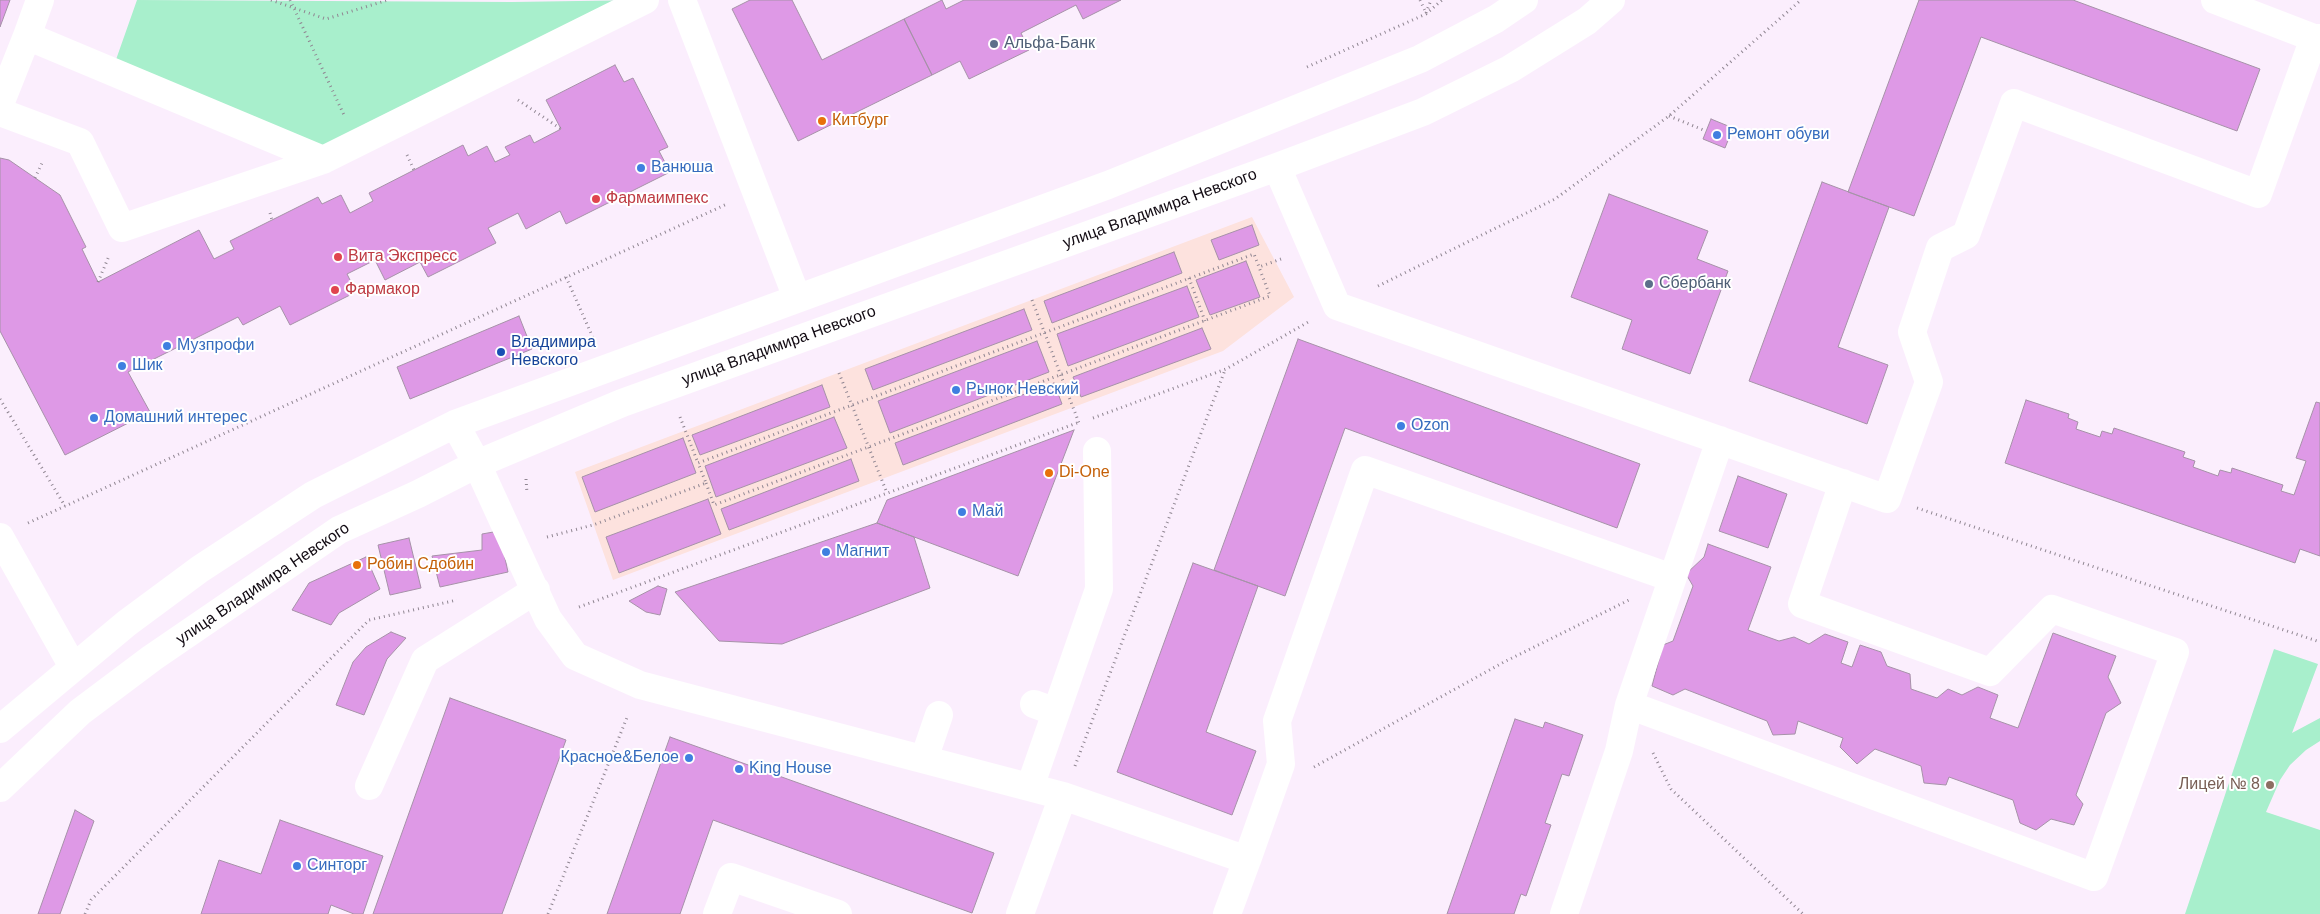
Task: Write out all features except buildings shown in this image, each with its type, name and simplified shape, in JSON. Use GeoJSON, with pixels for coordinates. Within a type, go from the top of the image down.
{"type":"FeatureCollection","features":[{"type":"Feature","properties":{"kind":"street"},"geometry":{"type":"LineString","coordinates":[[0,104],[40,0]]}},
{"type":"Feature","properties":{"kind":"street"},"geometry":{"type":"LineString","coordinates":[[0,112],[80,142],[122,228],[323,160],[645,0]]}},
{"type":"Feature","properties":{"kind":"street"},"geometry":{"type":"LineString","coordinates":[[682,0],[797,298]]}},
{"type":"Feature","properties":{"kind":"street"},"geometry":{"type":"LineString","coordinates":[[0,729],[127,623],[200,569],[313,495],[455,424],[1108,185],[1420,59],[1496,19],[1524,0]]}},
{"type":"Feature","properties":{"kind":"street","name":"улица Владимира Невского"},"geometry":{"type":"LineString","coordinates":[[0,788],[80,712],[152,658],[330,536],[477,464],[622,403],[1277,167],[1423,112],[1510,69],[1587,21],[1611,0]]}},
{"type":"Feature","properties":{"kind":"street"},"geometry":{"type":"LineString","coordinates":[[1277,167],[1337,306],[1887,498],[1929,382],[1912,332],[1940,248],[1966,235],[2014,103],[2258,194],[2318,41],[2248,6],[2215,0]]}},
{"type":"Feature","properties":{"kind":"street"},"geometry":{"type":"LineString","coordinates":[[26,36],[323,160]]}},
{"type":"Feature","properties":{"kind":"street"},"geometry":{"type":"LineString","coordinates":[[455,424],[477,464],[548,618],[575,656],[640,685],[1063,796],[1246,860]]}},
{"type":"Feature","properties":{"kind":"street"},"geometry":{"type":"LineString","coordinates":[[1564,914],[1619,751],[1628,705],[1720,440]]}},
{"type":"Feature","properties":{"kind":"street"},"geometry":{"type":"LineString","coordinates":[[1030,787],[1045,708],[1099,589],[1097,451]]}},
{"type":"Feature","properties":{"kind":"street"},"geometry":{"type":"LineString","coordinates":[[1227,914],[1281,764],[1277,721],[1365,470],[1672,578]]}},
{"type":"Feature","properties":{"kind":"street"},"geometry":{"type":"LineString","coordinates":[[1628,705],[2094,877],[2175,652],[2052,608],[1990,672],[1802,604],[1843,483]]}},
{"type":"Feature","properties":{"kind":"street"},"geometry":{"type":"LineString","coordinates":[[0,537],[73,667]]}},
{"type":"Feature","properties":{"kind":"street"},"geometry":{"type":"LineString","coordinates":[[369,786],[425,660],[536,590]]}},
{"type":"Feature","properties":{"kind":"street"},"geometry":{"type":"LineString","coordinates":[[924,759],[939,715]]}},
{"type":"Feature","properties":{"kind":"street"},"geometry":{"type":"LineString","coordinates":[[1020,914],[1063,796]]}},
{"type":"Feature","properties":{"kind":"street"},"geometry":{"type":"LineString","coordinates":[[717,914],[731,877],[838,914]]}},
{"type":"Feature","properties":{"kind":"path"},"geometry":{"type":"LineString","coordinates":[[271,0],[326,19],[388,0]]}},
{"type":"Feature","properties":{"kind":"path"},"geometry":{"type":"LineString","coordinates":[[290,0],[357,143]]}},
{"type":"Feature","properties":{"kind":"path"},"geometry":{"type":"LineString","coordinates":[[1420,0],[1426,14]]}},
{"type":"Feature","properties":{"kind":"path"},"geometry":{"type":"LineString","coordinates":[[548,618],[1226,369],[1337,306],[1555,199],[1669,116],[1801,0]]}},
{"type":"Feature","properties":{"kind":"path"},"geometry":{"type":"LineString","coordinates":[[486,79],[561,129]]}},
{"type":"Feature","properties":{"kind":"path"},"geometry":{"type":"LineString","coordinates":[[1669,116],[1706,131]]}},
{"type":"Feature","properties":{"kind":"path"},"geometry":{"type":"LineString","coordinates":[[24,525],[755,191]]}},
{"type":"Feature","properties":{"kind":"path"},"geometry":{"type":"LineString","coordinates":[[685,430],[714,505],[1270,296],[1254,254],[698,463]]}},
{"type":"Feature","properties":{"kind":"path"},"geometry":{"type":"LineString","coordinates":[[1259,267],[1275,261]]}},
{"type":"Feature","properties":{"kind":"path"},"geometry":{"type":"LineString","coordinates":[[1189,278],[1205,321]]}},
{"type":"Feature","properties":{"kind":"path"},"geometry":{"type":"LineString","coordinates":[[1032,300],[1079,423]]}},
{"type":"Feature","properties":{"kind":"path"},"geometry":{"type":"LineString","coordinates":[[1063,796],[1226,369]]}},
{"type":"Feature","properties":{"kind":"path"},"geometry":{"type":"LineString","coordinates":[[838,373],[887,494]]}},
{"type":"Feature","properties":{"kind":"path"},"geometry":{"type":"LineString","coordinates":[[0,399],[65,506]]}},
{"type":"Feature","properties":{"kind":"path"},"geometry":{"type":"LineString","coordinates":[[526,473],[528,502]]}},
{"type":"Feature","properties":{"kind":"path"},"geometry":{"type":"LineString","coordinates":[[515,545],[593,525],[706,483]]}},
{"type":"Feature","properties":{"kind":"path"},"geometry":{"type":"LineString","coordinates":[[1887,498],[2320,642]]}},
{"type":"Feature","properties":{"kind":"path"},"geometry":{"type":"LineString","coordinates":[[1272,790],[1504,662],[1672,578]]}},
{"type":"Feature","properties":{"kind":"path"},"geometry":{"type":"LineString","coordinates":[[85,914],[91,900],[369,620],[466,598]]}},
{"type":"Feature","properties":{"kind":"path"},"geometry":{"type":"LineString","coordinates":[[548,914],[640,685]]}},
{"type":"Feature","properties":{"kind":"path"},"geometry":{"type":"LineString","coordinates":[[1628,705],[1671,790],[1803,914]]}},
{"type":"Feature","properties":{"kind":"shaded area","name":"Рынок Невский"},"geometry":{"type":"Polygon","coordinates":[[[1252,217],[1294,297],[1223,351],[613,580],[575,472],[1252,217]]]}},
{"type":"Feature","properties":{"kind":"green space"},"geometry":{"type":"Polygon","coordinates":[[[137,0],[512,2],[645,0],[323,160],[112,71],[137,0]]]}},
{"type":"Feature","properties":{"kind":"green space","name":"Лицей № 8"},"geometry":{"type":"Polygon","coordinates":[[[2274,649],[2318,664],[2292,733],[2320,718],[2320,741],[2306,750],[2290,765],[2280,780],[2266,812],[2320,830],[2320,914],[2185,914],[2274,649]]]}},
{"type":"Feature","properties":{"kind":"place","name":"Альфа-Банк"},"geometry":{"type":"Point","coordinates":[994,44]}},
{"type":"Feature","properties":{"kind":"place","name":"Китбург"},"geometry":{"type":"Point","coordinates":[822,121]}},
{"type":"Feature","properties":{"kind":"place","name":"Ремонт обуви"},"geometry":{"type":"Point","coordinates":[1717,135]}},
{"type":"Feature","properties":{"kind":"place","name":"Ванюша"},"geometry":{"type":"Point","coordinates":[641,168]}},
{"type":"Feature","properties":{"kind":"place","name":"Фармаимпекс"},"geometry":{"type":"Point","coordinates":[596,199]}},
{"type":"Feature","properties":{"kind":"place","name":"Вита Экспресс"},"geometry":{"type":"Point","coordinates":[338,257]}},
{"type":"Feature","properties":{"kind":"place","name":"Сбербанк"},"geometry":{"type":"Point","coordinates":[1649,284]}},
{"type":"Feature","properties":{"kind":"place","name":"Фармакор"},"geometry":{"type":"Point","coordinates":[335,290]}},
{"type":"Feature","properties":{"kind":"place","name":"Музпрофи"},"geometry":{"type":"Point","coordinates":[167,346]}},
{"type":"Feature","properties":{"kind":"place","name":"Владимира Невского"},"geometry":{"type":"Point","coordinates":[501,352]}},
{"type":"Feature","properties":{"kind":"place","name":"Шик"},"geometry":{"type":"Point","coordinates":[122,366]}},
{"type":"Feature","properties":{"kind":"place","name":"Рынок Невский"},"geometry":{"type":"Point","coordinates":[956,390]}},
{"type":"Feature","properties":{"kind":"place","name":"Домашний интерес"},"geometry":{"type":"Point","coordinates":[94,418]}},
{"type":"Feature","properties":{"kind":"place","name":"Ozon"},"geometry":{"type":"Point","coordinates":[1401,426]}},
{"type":"Feature","properties":{"kind":"place","name":"Di-One"},"geometry":{"type":"Point","coordinates":[1049,473]}},
{"type":"Feature","properties":{"kind":"place","name":"Май"},"geometry":{"type":"Point","coordinates":[962,512]}},
{"type":"Feature","properties":{"kind":"place","name":"Магнит"},"geometry":{"type":"Point","coordinates":[826,552]}},
{"type":"Feature","properties":{"kind":"place","name":"Робин Сдобин"},"geometry":{"type":"Point","coordinates":[357,565]}},
{"type":"Feature","properties":{"kind":"place","name":"Красное&Белое"},"geometry":{"type":"Point","coordinates":[689,758]}},
{"type":"Feature","properties":{"kind":"place","name":"King House"},"geometry":{"type":"Point","coordinates":[739,769]}},
{"type":"Feature","properties":{"kind":"place","name":"Лицей № 8"},"geometry":{"type":"Point","coordinates":[2270,785]}},
{"type":"Feature","properties":{"kind":"place","name":"Синторг"},"geometry":{"type":"Point","coordinates":[297,866]}}]}
